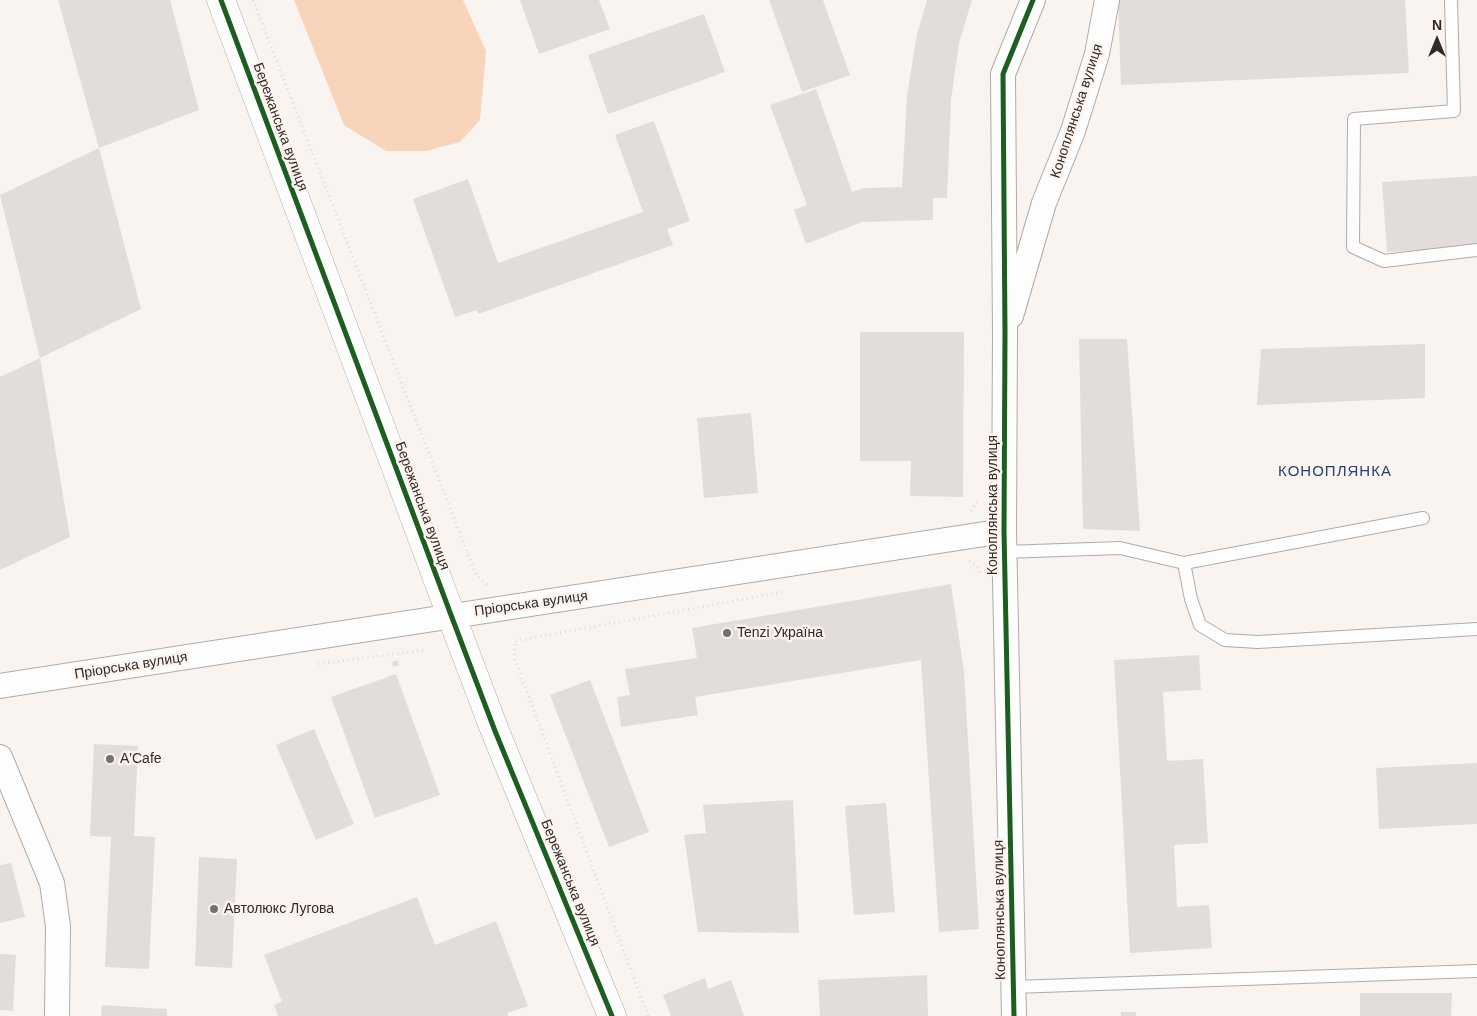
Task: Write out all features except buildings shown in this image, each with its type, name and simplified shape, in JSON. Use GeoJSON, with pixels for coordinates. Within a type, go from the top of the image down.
{"type":"FeatureCollection","features":[{"type":"Feature","properties":{"kind":"street","name":"Бережанська вулиця"},"geometry":{"type":"LineString","coordinates":[[221,0],[450,615],[495,731],[612,1016]]}},
{"type":"Feature","properties":{"kind":"street","name":"Коноплянська вулиця"},"geometry":{"type":"LineString","coordinates":[[1014,1016],[1004,542],[1003,74],[1033,0]]}},
{"type":"Feature","properties":{"kind":"street","name":"Коноплянська вулиця"},"geometry":{"type":"LineString","coordinates":[[1005,334],[1044,203],[1073,131],[1097,54],[1108,0]]}},
{"type":"Feature","properties":{"kind":"street","name":"Пріорська вулиця"},"geometry":{"type":"LineString","coordinates":[[0,686],[450,615],[1004,542]]}},
{"type":"Feature","properties":{"kind":"street"},"geometry":{"type":"LineString","coordinates":[[0,756],[52,883],[58,926],[57,1016]]}},
{"type":"Feature","properties":{"kind":"lane"},"geometry":{"type":"LineString","coordinates":[[1451,0],[1454,111],[1354,119],[1353,247],[1384,261],[1477,250]]}},
{"type":"Feature","properties":{"kind":"lane"},"geometry":{"type":"LineString","coordinates":[[1004,542],[1120,548],[1184,563],[1423,518]]}},
{"type":"Feature","properties":{"kind":"lane"},"geometry":{"type":"LineString","coordinates":[[1184,563],[1191,599],[1200,625],[1225,640],[1258,642],[1477,629]]}},
{"type":"Feature","properties":{"kind":"lane"},"geometry":{"type":"LineString","coordinates":[[1013,987],[1477,972]]}},
{"type":"Feature","properties":{"kind":"path"},"geometry":{"type":"LineString","coordinates":[[253,0],[476,575],[497,593]]}},
{"type":"Feature","properties":{"kind":"path"},"geometry":{"type":"LineString","coordinates":[[965,514],[972,510],[980,495]]}},
{"type":"Feature","properties":{"kind":"path"},"geometry":{"type":"LineString","coordinates":[[648,1016],[514,657],[515,641],[788,591]]}},
{"type":"Feature","properties":{"kind":"shaded area"},"geometry":{"type":"Polygon","coordinates":[[[294,0],[463,0],[486,51],[480,120],[460,142],[426,151],[386,151],[344,125],[294,0]]]}},
{"type":"Feature","properties":{"kind":"cycle path"},"geometry":{"type":"LineString","coordinates":[[221,0],[495,731],[612,1016]]}},
{"type":"Feature","properties":{"kind":"cycle path"},"geometry":{"type":"LineString","coordinates":[[1014,1016],[1004,531],[1003,74],[1033,0]]}},
{"type":"Feature","properties":{"kind":"place","name":"Tenzi Україна"},"geometry":{"type":"Point","coordinates":[727,633]}},
{"type":"Feature","properties":{"kind":"place","name":"A'Cafe"},"geometry":{"type":"Point","coordinates":[110,759]}},
{"type":"Feature","properties":{"kind":"place","name":"Автолюкс Лугова"},"geometry":{"type":"Point","coordinates":[214,909]}},
{"type":"Feature","properties":{"kind":"district","name":"КОНОПЛЯНКА"},"geometry":{"type":"Point","coordinates":[1335,472]}}]}
